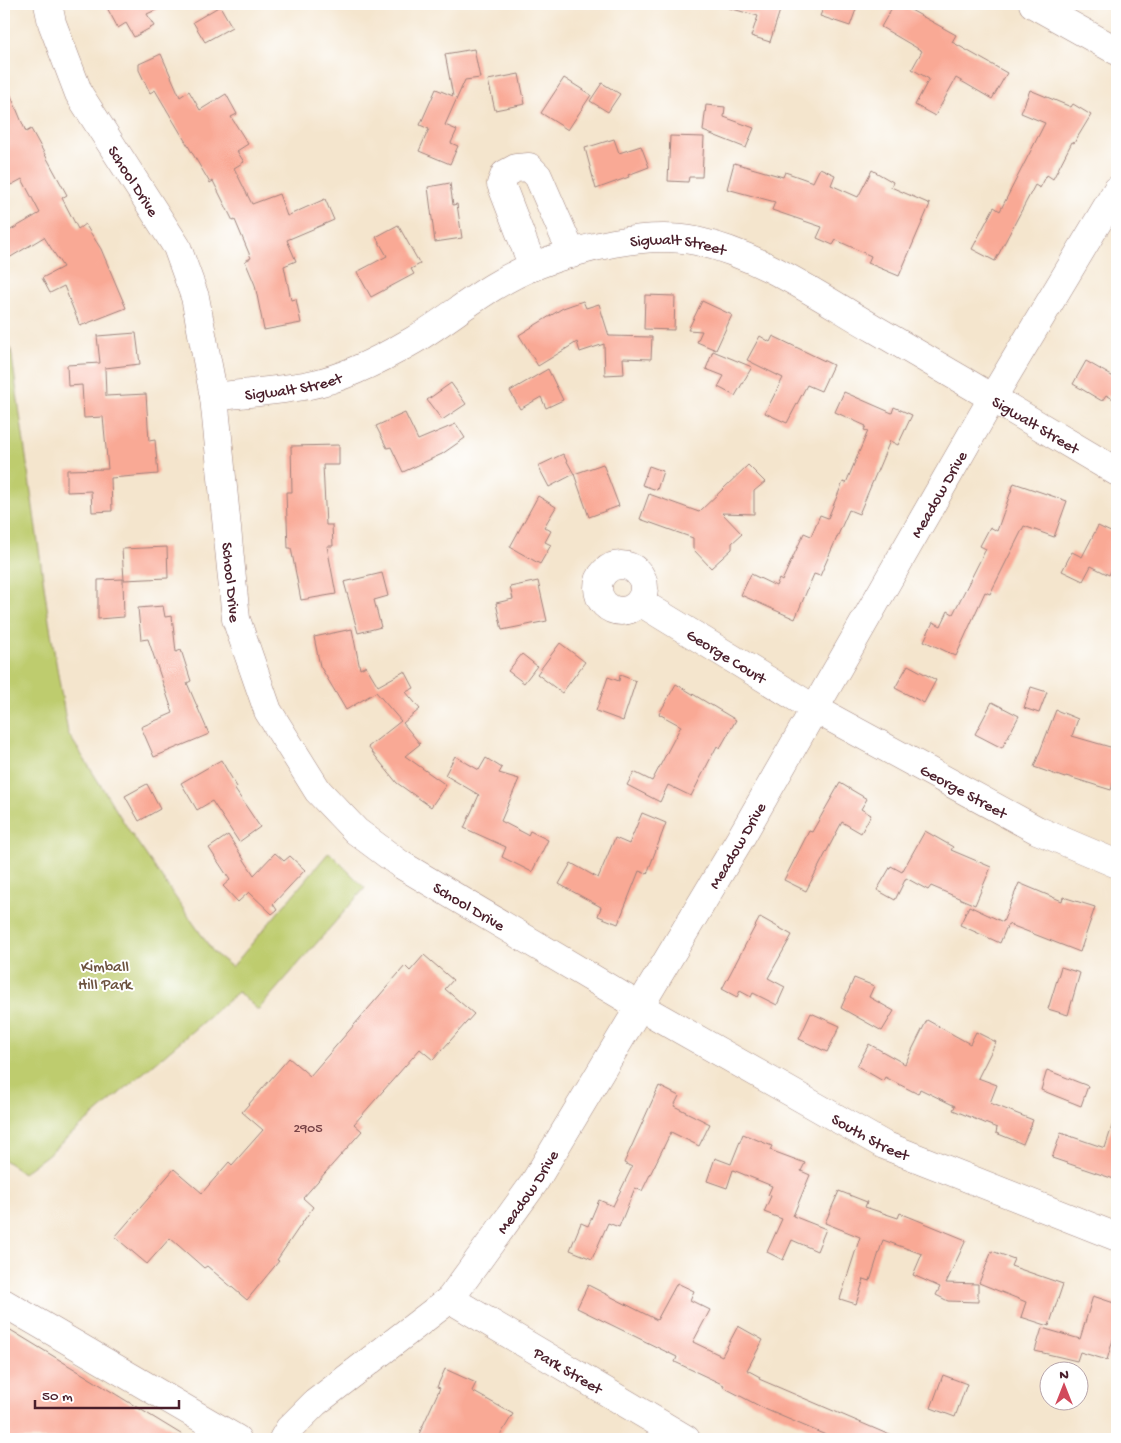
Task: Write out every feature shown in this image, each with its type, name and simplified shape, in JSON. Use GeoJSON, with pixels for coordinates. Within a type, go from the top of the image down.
{"type":"FeatureCollection","features":[{"type":"Feature","properties":{"kind":"street","name":"School Drive"},"geometry":{"type":"LineString","coordinates":[[48,4],[52,23],[79,94],[176,247],[195,297],[214,397],[236,619],[268,711],[318,791],[356,831],[400,864],[639,1006]]}},
{"type":"Feature","properties":{"kind":"street"},"geometry":{"type":"LineString","coordinates":[[1033,4],[1117,51]]}},
{"type":"Feature","properties":{"kind":"street"},"geometry":{"type":"LineString","coordinates":[[533,267],[501,184],[505,174],[516,168],[529,167],[538,176],[572,254]]}},
{"type":"Feature","properties":{"kind":"street","name":"Meadow Drive"},"geometry":{"type":"LineString","coordinates":[[283,1439],[289,1429],[315,1402],[450,1298],[534,1183],[740,839],[993,397],[1117,190]]}},
{"type":"Feature","properties":{"kind":"street","name":"Sigwalt Street"},"geometry":{"type":"LineString","coordinates":[[214,397],[310,385],[346,373],[412,341],[478,294],[533,267],[572,254],[629,241],[664,238],[694,241],[732,251],[791,280],[993,397],[1117,472]]}},
{"type":"Feature","properties":{"kind":"street","name":"George Court"},"geometry":{"type":"LineString","coordinates":[[640,602],[814,709]]}},
{"type":"Feature","properties":{"kind":"street","name":"George Street"},"geometry":{"type":"LineString","coordinates":[[814,709],[1037,830],[1117,864]]}},
{"type":"Feature","properties":{"kind":"street","name":"South Street"},"geometry":{"type":"LineString","coordinates":[[639,1006],[884,1145],[1117,1237]]}},
{"type":"Feature","properties":{"kind":"street","name":"Park Street"},"geometry":{"type":"LineString","coordinates":[[450,1298],[686,1439]]}},
{"type":"Feature","properties":{"kind":"street"},"geometry":{"type":"LineString","coordinates":[[4,1303],[237,1439]]}},
{"type":"Feature","properties":{"kind":"green space","name":"Kimball Hill Park"},"geometry":{"type":"Polygon","coordinates":[[[4,337],[11,350],[49,621],[68,733],[128,829],[214,953],[232,967],[329,852],[365,888],[258,1010],[238,992],[46,1156],[23,1173],[4,1160],[4,337]]]}},
{"type":"Feature","properties":{"kind":"building"},"geometry":{"type":"Polygon","coordinates":[[[105,4],[169,4],[147,14],[154,26],[134,37],[126,23],[118,28],[105,4]]]}},
{"type":"Feature","properties":{"kind":"building"},"geometry":{"type":"Polygon","coordinates":[[[729,4],[782,4],[770,42],[751,36],[758,16],[729,8],[729,4]]]}},
{"type":"Feature","properties":{"kind":"building"},"geometry":{"type":"Polygon","coordinates":[[[825,4],[858,4],[850,26],[820,16],[825,4]]]}},
{"type":"Feature","properties":{"kind":"building"},"geometry":{"type":"Polygon","coordinates":[[[894,4],[900,4],[956,35],[952,42],[1007,73],[992,99],[956,78],[935,116],[915,105],[929,79],[912,69],[922,51],[881,27],[894,4]]]}},
{"type":"Feature","properties":{"kind":"building"},"geometry":{"type":"Polygon","coordinates":[[[220,6],[232,27],[205,42],[193,22],[220,6]]]}},
{"type":"Feature","properties":{"kind":"building"},"geometry":{"type":"Polygon","coordinates":[[[474,49],[480,78],[465,80],[445,125],[457,130],[451,143],[458,146],[450,164],[419,151],[429,129],[420,125],[436,89],[453,96],[445,54],[474,49]]]}},
{"type":"Feature","properties":{"kind":"building"},"geometry":{"type":"Polygon","coordinates":[[[161,54],[180,97],[189,91],[200,110],[226,94],[237,114],[231,117],[248,144],[237,151],[244,162],[234,168],[252,204],[279,194],[287,216],[325,199],[334,220],[287,240],[296,261],[284,266],[291,300],[296,299],[301,323],[264,330],[255,285],[245,261],[251,258],[235,220],[233,221],[213,181],[210,183],[155,90],[150,93],[139,70],[139,64],[161,54]]]}},
{"type":"Feature","properties":{"kind":"building"},"geometry":{"type":"Polygon","coordinates":[[[519,74],[525,104],[495,110],[488,80],[519,74]]]}},
{"type":"Feature","properties":{"kind":"building"},"geometry":{"type":"Polygon","coordinates":[[[564,78],[591,95],[568,130],[541,113],[564,78]]]}},
{"type":"Feature","properties":{"kind":"building"},"geometry":{"type":"Polygon","coordinates":[[[4,79],[26,132],[31,129],[67,195],[62,198],[78,229],[85,224],[101,249],[126,308],[80,326],[64,286],[50,293],[42,278],[63,267],[44,237],[4,261],[4,234],[40,213],[22,179],[11,185],[4,172],[4,79]]]}},
{"type":"Feature","properties":{"kind":"building"},"geometry":{"type":"Polygon","coordinates":[[[602,83],[620,94],[608,112],[590,101],[602,83]]]}},
{"type":"Feature","properties":{"kind":"building"},"geometry":{"type":"Polygon","coordinates":[[[1030,90],[1071,107],[1073,104],[1091,115],[1074,143],[1072,142],[1053,179],[1047,175],[1040,188],[1035,185],[995,261],[972,249],[994,207],[1000,211],[1045,123],[1021,113],[1030,90]]]}},
{"type":"Feature","properties":{"kind":"building"},"geometry":{"type":"Polygon","coordinates":[[[706,105],[725,107],[724,117],[754,128],[746,148],[703,131],[706,105]]]}},
{"type":"Feature","properties":{"kind":"building"},"geometry":{"type":"Polygon","coordinates":[[[670,136],[704,137],[702,177],[689,177],[688,182],[668,181],[670,136]]]}},
{"type":"Feature","properties":{"kind":"building"},"geometry":{"type":"Polygon","coordinates":[[[614,139],[619,153],[641,146],[649,167],[628,175],[629,177],[596,189],[585,148],[614,139]]]}},
{"type":"Feature","properties":{"kind":"building"},"geometry":{"type":"Polygon","coordinates":[[[734,163],[783,177],[785,172],[813,182],[820,168],[835,175],[831,185],[858,197],[872,170],[893,182],[891,187],[930,204],[899,276],[868,263],[871,256],[836,240],[833,245],[817,238],[822,227],[772,210],[775,202],[727,189],[734,163]]]}},
{"type":"Feature","properties":{"kind":"building"},"geometry":{"type":"Polygon","coordinates":[[[450,183],[453,205],[457,204],[462,238],[435,242],[428,187],[450,183]]]}},
{"type":"Feature","properties":{"kind":"building"},"geometry":{"type":"Polygon","coordinates":[[[398,225],[420,264],[411,269],[414,274],[371,297],[357,272],[387,256],[376,237],[398,225]]]}},
{"type":"Feature","properties":{"kind":"building"},"geometry":{"type":"Polygon","coordinates":[[[645,295],[675,296],[674,330],[644,329],[645,295]]]}},
{"type":"Feature","properties":{"kind":"building"},"geometry":{"type":"Polygon","coordinates":[[[583,301],[586,308],[599,304],[609,336],[652,337],[651,359],[623,358],[624,374],[605,375],[604,344],[580,352],[577,342],[538,366],[519,335],[563,308],[583,301]]]}},
{"type":"Feature","properties":{"kind":"building"},"geometry":{"type":"Polygon","coordinates":[[[702,301],[732,315],[716,350],[697,342],[702,331],[688,330],[702,301]]]}},
{"type":"Feature","properties":{"kind":"building"},"geometry":{"type":"Polygon","coordinates":[[[136,333],[140,364],[105,368],[106,396],[146,394],[149,441],[155,440],[158,474],[111,478],[112,511],[92,512],[91,491],[67,492],[67,470],[108,469],[103,417],[84,418],[82,385],[68,386],[67,365],[100,363],[97,336],[136,333]]]}},
{"type":"Feature","properties":{"kind":"building"},"geometry":{"type":"Polygon","coordinates":[[[760,336],[770,342],[773,336],[833,365],[821,391],[807,385],[787,423],[765,413],[783,378],[747,360],[760,336]]]}},
{"type":"Feature","properties":{"kind":"building"},"geometry":{"type":"Polygon","coordinates":[[[713,351],[752,367],[735,396],[718,387],[724,376],[706,369],[713,351]]]}},
{"type":"Feature","properties":{"kind":"building"},"geometry":{"type":"Polygon","coordinates":[[[1086,361],[1117,379],[1117,401],[1106,395],[1102,401],[1073,384],[1086,361]]]}},
{"type":"Feature","properties":{"kind":"building"},"geometry":{"type":"Polygon","coordinates":[[[548,369],[563,400],[546,408],[541,397],[520,409],[510,391],[548,369]]]}},
{"type":"Feature","properties":{"kind":"building"},"geometry":{"type":"Polygon","coordinates":[[[451,383],[466,404],[442,420],[427,400],[451,383]]]}},
{"type":"Feature","properties":{"kind":"building"},"geometry":{"type":"Polygon","coordinates":[[[844,392],[892,413],[894,407],[912,415],[898,445],[890,441],[859,514],[849,510],[820,576],[814,574],[795,619],[741,595],[751,574],[776,586],[779,579],[782,581],[804,533],[811,536],[820,515],[828,518],[843,482],[846,483],[868,431],[864,430],[866,426],[835,412],[844,392]]]}},
{"type":"Feature","properties":{"kind":"building"},"geometry":{"type":"Polygon","coordinates":[[[405,413],[418,440],[456,424],[465,438],[442,454],[403,472],[391,447],[387,448],[376,426],[405,413]]]}},
{"type":"Feature","properties":{"kind":"building"},"geometry":{"type":"Polygon","coordinates":[[[339,445],[339,465],[323,465],[326,525],[332,525],[333,546],[327,546],[336,594],[301,600],[291,548],[288,548],[286,492],[292,492],[291,446],[339,445]]]}},
{"type":"Feature","properties":{"kind":"building"},"geometry":{"type":"Polygon","coordinates":[[[563,454],[574,474],[549,487],[538,466],[563,454]]]}},
{"type":"Feature","properties":{"kind":"building"},"geometry":{"type":"Polygon","coordinates":[[[603,464],[619,506],[589,517],[574,474],[603,464]]]}},
{"type":"Feature","properties":{"kind":"building"},"geometry":{"type":"Polygon","coordinates":[[[748,465],[765,482],[754,491],[754,514],[722,513],[742,534],[732,543],[732,549],[711,568],[693,549],[693,538],[640,519],[649,494],[699,512],[748,465]]]}},
{"type":"Feature","properties":{"kind":"building"},"geometry":{"type":"Polygon","coordinates":[[[649,466],[663,471],[657,490],[642,485],[649,466]]]}},
{"type":"Feature","properties":{"kind":"building"},"geometry":{"type":"Polygon","coordinates":[[[1014,483],[1067,501],[1054,537],[1024,526],[990,594],[985,592],[956,656],[924,641],[933,622],[941,626],[948,611],[953,614],[986,549],[980,546],[990,527],[997,531],[1014,483]]]}},
{"type":"Feature","properties":{"kind":"building"},"geometry":{"type":"Polygon","coordinates":[[[538,496],[556,507],[544,527],[551,531],[545,542],[551,545],[540,564],[510,547],[538,496]]]}},
{"type":"Feature","properties":{"kind":"building"},"geometry":{"type":"Polygon","coordinates":[[[1098,526],[1117,535],[1117,559],[1109,575],[1091,566],[1083,581],[1062,571],[1072,552],[1082,557],[1098,526]]]}},
{"type":"Feature","properties":{"kind":"building"},"geometry":{"type":"Polygon","coordinates":[[[167,547],[168,578],[124,580],[122,549],[167,547]]]}},
{"type":"Feature","properties":{"kind":"building"},"geometry":{"type":"Polygon","coordinates":[[[382,573],[388,596],[374,600],[381,627],[358,633],[344,582],[382,573]]]}},
{"type":"Feature","properties":{"kind":"building"},"geometry":{"type":"Polygon","coordinates":[[[123,579],[124,617],[98,619],[98,580],[123,579]]]}},
{"type":"Feature","properties":{"kind":"building"},"geometry":{"type":"Polygon","coordinates":[[[538,581],[547,621],[502,630],[496,603],[513,599],[510,587],[538,581]]]}},
{"type":"Feature","properties":{"kind":"building"},"geometry":{"type":"Polygon","coordinates":[[[163,606],[165,617],[172,616],[176,652],[181,650],[191,681],[187,683],[209,734],[154,757],[141,727],[173,713],[148,639],[141,640],[138,608],[163,606]]]}},
{"type":"Feature","properties":{"kind":"building"},"geometry":{"type":"Polygon","coordinates":[[[352,629],[360,669],[366,666],[378,686],[405,671],[414,688],[406,692],[420,709],[403,723],[420,744],[405,756],[446,785],[431,807],[397,783],[368,747],[401,721],[376,692],[346,710],[320,666],[314,637],[352,629]]]}},
{"type":"Feature","properties":{"kind":"building"},"geometry":{"type":"Polygon","coordinates":[[[560,643],[585,662],[562,693],[537,674],[560,643]]]}},
{"type":"Feature","properties":{"kind":"building"},"geometry":{"type":"Polygon","coordinates":[[[522,654],[537,666],[524,683],[508,671],[522,654]]]}},
{"type":"Feature","properties":{"kind":"building"},"geometry":{"type":"Polygon","coordinates":[[[908,665],[936,680],[924,703],[895,688],[908,665]]]}},
{"type":"Feature","properties":{"kind":"building"},"geometry":{"type":"Polygon","coordinates":[[[620,675],[636,681],[623,721],[596,711],[608,677],[619,681],[620,675]]]}},
{"type":"Feature","properties":{"kind":"building"},"geometry":{"type":"Polygon","coordinates":[[[676,684],[736,720],[720,748],[717,746],[691,796],[668,785],[660,802],[627,785],[634,772],[652,781],[681,726],[659,714],[676,684]]]}},
{"type":"Feature","properties":{"kind":"building"},"geometry":{"type":"Polygon","coordinates":[[[1031,687],[1047,692],[1039,713],[1024,708],[1031,687]]]}},
{"type":"Feature","properties":{"kind":"building"},"geometry":{"type":"Polygon","coordinates":[[[992,702],[1019,716],[1002,748],[975,734],[992,702]]]}},
{"type":"Feature","properties":{"kind":"building"},"geometry":{"type":"Polygon","coordinates":[[[1056,710],[1078,719],[1072,736],[1117,749],[1117,770],[1111,790],[1066,776],[1065,778],[1034,767],[1056,710]]]}},
{"type":"Feature","properties":{"kind":"building"},"geometry":{"type":"Polygon","coordinates":[[[455,756],[479,770],[486,758],[502,768],[499,773],[519,779],[501,821],[528,835],[530,831],[548,840],[532,872],[502,857],[506,847],[464,828],[479,795],[445,775],[455,756]]]}},
{"type":"Feature","properties":{"kind":"building"},"geometry":{"type":"Polygon","coordinates":[[[221,760],[237,787],[234,788],[260,827],[239,842],[212,801],[197,810],[181,783],[221,760]]]}},
{"type":"Feature","properties":{"kind":"building"},"geometry":{"type":"Polygon","coordinates":[[[840,783],[867,799],[861,809],[871,815],[861,833],[842,822],[806,891],[784,880],[809,831],[812,832],[840,783]]]}},
{"type":"Feature","properties":{"kind":"building"},"geometry":{"type":"Polygon","coordinates":[[[147,784],[160,809],[139,821],[125,796],[147,784]]]}},
{"type":"Feature","properties":{"kind":"building"},"geometry":{"type":"Polygon","coordinates":[[[642,813],[666,823],[647,874],[639,871],[618,924],[598,916],[601,907],[559,884],[571,863],[598,878],[615,838],[629,844],[642,813]]]}},
{"type":"Feature","properties":{"kind":"building"},"geometry":{"type":"Polygon","coordinates":[[[925,831],[953,847],[951,850],[991,867],[975,905],[931,886],[928,890],[906,878],[895,900],[877,890],[891,866],[902,872],[925,831]]]}},
{"type":"Feature","properties":{"kind":"building"},"geometry":{"type":"Polygon","coordinates":[[[228,835],[254,875],[275,853],[284,861],[290,856],[305,870],[273,904],[277,910],[272,914],[249,892],[238,902],[223,886],[230,880],[209,848],[228,835]]]}},
{"type":"Feature","properties":{"kind":"building"},"geometry":{"type":"Polygon","coordinates":[[[1019,883],[1062,901],[1063,897],[1095,907],[1080,952],[1008,924],[1000,943],[960,925],[969,906],[1003,922],[1019,883]]]}},
{"type":"Feature","properties":{"kind":"building"},"geometry":{"type":"Polygon","coordinates":[[[760,917],[792,935],[768,978],[785,987],[777,1005],[753,993],[751,997],[740,991],[737,997],[722,989],[760,917]]]}},
{"type":"Feature","properties":{"kind":"building"},"geometry":{"type":"Polygon","coordinates":[[[424,955],[453,980],[445,989],[474,1014],[433,1060],[420,1049],[354,1124],[362,1131],[303,1198],[313,1207],[277,1260],[279,1261],[247,1300],[207,1266],[204,1268],[170,1238],[147,1264],[115,1237],[174,1169],[202,1193],[229,1162],[232,1165],[263,1130],[242,1112],[289,1058],[310,1076],[405,966],[410,971],[424,955]]]}},
{"type":"Feature","properties":{"kind":"building"},"geometry":{"type":"Polygon","coordinates":[[[1061,967],[1080,973],[1068,1015],[1048,1009],[1061,967]]]}},
{"type":"Feature","properties":{"kind":"building"},"geometry":{"type":"Polygon","coordinates":[[[854,978],[874,986],[869,997],[894,1011],[882,1031],[841,1008],[854,978]]]}},
{"type":"Feature","properties":{"kind":"building"},"geometry":{"type":"Polygon","coordinates":[[[811,1013],[840,1026],[827,1052],[799,1039],[811,1013]]]}},
{"type":"Feature","properties":{"kind":"building"},"geometry":{"type":"Polygon","coordinates":[[[927,1020],[970,1044],[976,1032],[996,1042],[978,1078],[997,1085],[990,1103],[1033,1120],[1023,1144],[996,1133],[997,1128],[953,1110],[955,1106],[920,1089],[918,1094],[885,1077],[883,1081],[857,1066],[869,1044],[905,1064],[927,1020]]]}},
{"type":"Feature","properties":{"kind":"building"},"geometry":{"type":"Polygon","coordinates":[[[1047,1070],[1088,1086],[1081,1106],[1041,1090],[1047,1070]]]}},
{"type":"Feature","properties":{"kind":"building"},"geometry":{"type":"Polygon","coordinates":[[[659,1086],[679,1096],[674,1106],[710,1124],[699,1146],[671,1132],[642,1191],[635,1188],[619,1227],[608,1223],[592,1259],[570,1250],[581,1223],[588,1226],[599,1200],[613,1206],[632,1167],[624,1163],[659,1086]]]}},
{"type":"Feature","properties":{"kind":"building"},"geometry":{"type":"Polygon","coordinates":[[[1114,1120],[1117,1120],[1117,1180],[1052,1158],[1061,1133],[1105,1148],[1114,1120]]]}},
{"type":"Feature","properties":{"kind":"building"},"geometry":{"type":"Polygon","coordinates":[[[743,1134],[772,1146],[770,1150],[805,1163],[801,1171],[810,1175],[793,1216],[826,1229],[817,1251],[792,1240],[783,1260],[767,1252],[782,1219],[764,1212],[771,1196],[768,1195],[772,1186],[733,1170],[727,1188],[707,1181],[715,1158],[731,1164],[743,1134]]]}},
{"type":"Feature","properties":{"kind":"building"},"geometry":{"type":"Polygon","coordinates":[[[839,1191],[867,1202],[865,1207],[898,1218],[900,1213],[966,1240],[946,1283],[978,1284],[978,1302],[948,1301],[936,1295],[940,1287],[913,1275],[922,1254],[883,1240],[870,1281],[864,1279],[856,1304],[840,1299],[860,1237],[825,1223],[839,1191]]]}},
{"type":"Feature","properties":{"kind":"building"},"geometry":{"type":"Polygon","coordinates":[[[992,1251],[1014,1259],[1011,1266],[1063,1284],[1049,1326],[1021,1317],[1026,1302],[979,1283],[992,1251]]]}},
{"type":"Feature","properties":{"kind":"building"},"geometry":{"type":"Polygon","coordinates":[[[677,1283],[694,1291],[690,1300],[710,1310],[693,1342],[722,1356],[738,1326],[763,1340],[747,1370],[760,1377],[759,1379],[899,1439],[835,1439],[767,1410],[723,1387],[724,1385],[675,1362],[677,1357],[577,1308],[588,1285],[657,1320],[677,1283]]]}},
{"type":"Feature","properties":{"kind":"building"},"geometry":{"type":"Polygon","coordinates":[[[1093,1296],[1117,1304],[1117,1326],[1107,1360],[1080,1352],[1077,1360],[1073,1360],[1035,1351],[1042,1328],[1080,1339],[1093,1296]]]}},
{"type":"Feature","properties":{"kind":"building"},"geometry":{"type":"Polygon","coordinates":[[[4,1326],[189,1439],[4,1439],[4,1326]]]}},
{"type":"Feature","properties":{"kind":"building"},"geometry":{"type":"Polygon","coordinates":[[[445,1369],[476,1383],[472,1391],[513,1414],[498,1439],[431,1439],[419,1434],[440,1388],[437,1387],[445,1369]]]}},
{"type":"Feature","properties":{"kind":"building"},"geometry":{"type":"Polygon","coordinates":[[[943,1375],[967,1384],[955,1417],[931,1408],[943,1375]]]}}]}
